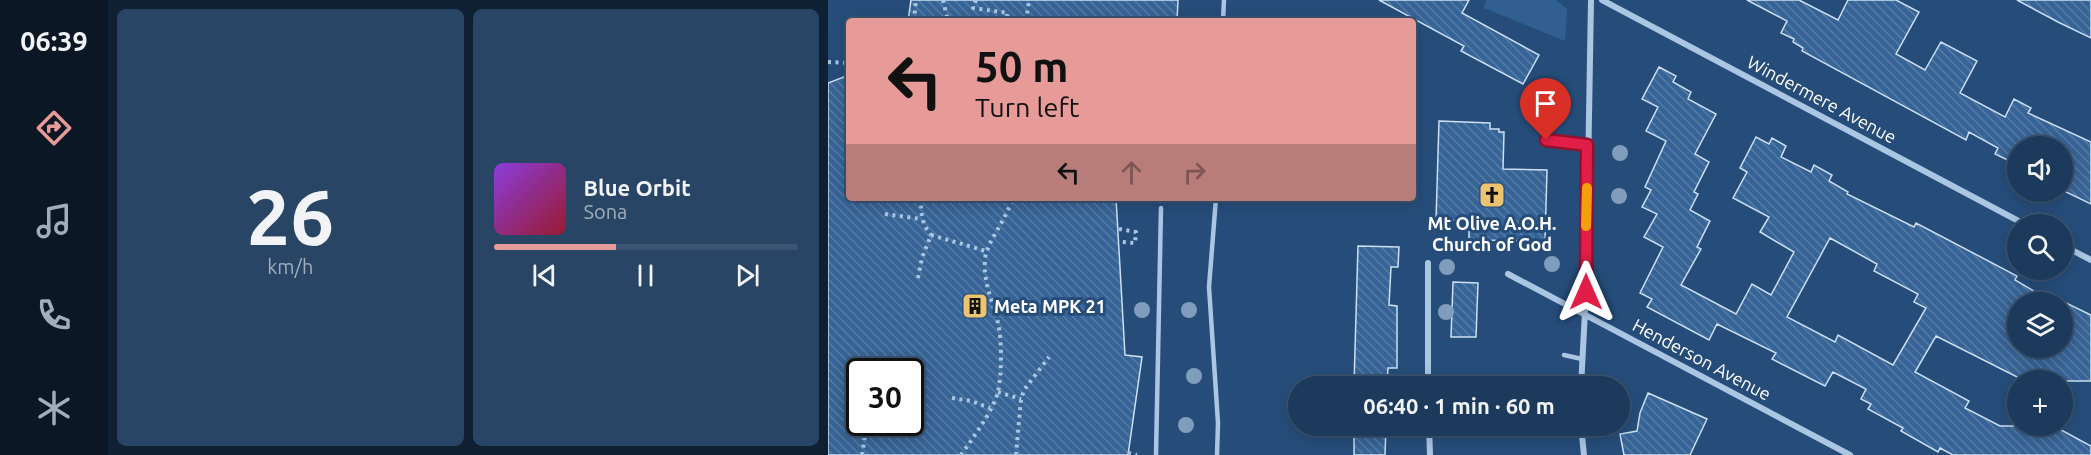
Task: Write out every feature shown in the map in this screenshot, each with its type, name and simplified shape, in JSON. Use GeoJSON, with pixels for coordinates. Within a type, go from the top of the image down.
{"type":"FeatureCollection","features":[{"type":"Feature","properties":{"kind":"street"},"geometry":{"type":"LineString","coordinates":[[1581,376],[1585,315],[1591,0]]}},
{"type":"Feature","properties":{"kind":"street","name":"Windermere Avenue"},"geometry":{"type":"LineString","coordinates":[[1602,0],[2007,215]]}},
{"type":"Feature","properties":{"kind":"street"},"geometry":{"type":"LineString","coordinates":[[2073,251],[2091,260]]}},
{"type":"Feature","properties":{"kind":"street"},"geometry":{"type":"LineString","coordinates":[[1428,263],[1428,376]]}},
{"type":"Feature","properties":{"kind":"street","name":"Henderson Avenue"},"geometry":{"type":"LineString","coordinates":[[1508,274],[1850,455]]}},
{"type":"Feature","properties":{"kind":"street"},"geometry":{"type":"LineString","coordinates":[[1429,436],[1430,455]]}},
{"type":"Feature","properties":{"kind":"street"},"geometry":{"type":"LineString","coordinates":[[1582,436],[1584,455]]}},
{"type":"Feature","properties":{"kind":"lane"},"geometry":{"type":"LineString","coordinates":[[1223,18],[1224,0]]}},
{"type":"Feature","properties":{"kind":"lane"},"geometry":{"type":"LineString","coordinates":[[1546,140],[1587,145]]}},
{"type":"Feature","properties":{"kind":"lane"},"geometry":{"type":"LineString","coordinates":[[1216,201],[1209,287],[1218,455]]}},
{"type":"Feature","properties":{"kind":"lane"},"geometry":{"type":"LineString","coordinates":[[1156,455],[1161,208]]}},
{"type":"Feature","properties":{"kind":"lane"},"geometry":{"type":"LineString","coordinates":[[1564,355],[1582,359]]}},
{"type":"Feature","properties":{"kind":"path"},"geometry":{"type":"LineString","coordinates":[[914,18],[916,0]]}},
{"type":"Feature","properties":{"kind":"path"},"geometry":{"type":"LineString","coordinates":[[943,0],[947,18]]}},
{"type":"Feature","properties":{"kind":"path"},"geometry":{"type":"LineString","coordinates":[[976,0],[973,8],[1008,13],[1007,18]]}},
{"type":"Feature","properties":{"kind":"path"},"geometry":{"type":"LineString","coordinates":[[1026,18],[1029,0]]}},
{"type":"Feature","properties":{"kind":"path"},"geometry":{"type":"LineString","coordinates":[[828,62],[846,63]]}},
{"type":"Feature","properties":{"kind":"path"},"geometry":{"type":"LineString","coordinates":[[921,201],[921,219],[924,228],[931,235],[986,251]]}},
{"type":"Feature","properties":{"kind":"path"},"geometry":{"type":"LineString","coordinates":[[961,455],[998,392],[999,326],[985,278],[986,251],[1009,212],[1011,201]]}},
{"type":"Feature","properties":{"kind":"path"},"geometry":{"type":"LineString","coordinates":[[885,214],[921,219]]}},
{"type":"Feature","properties":{"kind":"path"},"geometry":{"type":"LineString","coordinates":[[1119,229],[1136,232],[1135,243],[1122,242]]}},
{"type":"Feature","properties":{"kind":"path"},"geometry":{"type":"LineString","coordinates":[[918,278],[922,258],[931,235]]}},
{"type":"Feature","properties":{"kind":"path"},"geometry":{"type":"LineString","coordinates":[[1016,455],[1021,399],[1024,390],[1049,357]]}},
{"type":"Feature","properties":{"kind":"path"},"geometry":{"type":"LineString","coordinates":[[998,392],[1021,399]]}},
{"type":"Feature","properties":{"kind":"path"},"geometry":{"type":"LineString","coordinates":[[952,398],[971,401],[990,408]]}},
{"type":"Feature","properties":{"kind":"path"},"geometry":{"type":"LineString","coordinates":[[862,455],[865,436]]}},
{"type":"Feature","properties":{"kind":"path"},"geometry":{"type":"LineString","coordinates":[[1128,453],[1137,455]]}},
{"type":"Feature","properties":{"kind":"shaded area"},"geometry":{"type":"Polygon","coordinates":[[[1486,0],[1556,0],[1567,9],[1565,41],[1484,8],[1486,0]]]}},
{"type":"Feature","properties":{"kind":"building"},"geometry":{"type":"Polygon","coordinates":[[[911,0],[1178,0],[1177,18],[908,18],[911,0]]]}},
{"type":"Feature","properties":{"kind":"building"},"geometry":{"type":"Polygon","coordinates":[[[1379,0],[1469,0],[1462,13],[1539,55],[1523,84],[1461,51],[1464,46],[1379,0]]]}},
{"type":"Feature","properties":{"kind":"building"},"geometry":{"type":"Polygon","coordinates":[[[1747,0],[1799,0],[1838,20],[1848,0],[1896,0],[1919,12],[1896,54],[1925,70],[1941,42],[1977,61],[1960,93],[2005,117],[2014,99],[2031,108],[2028,113],[2091,142],[2091,204],[2073,195],[2073,136],[2007,136],[2007,160],[1995,154],[1998,148],[1969,132],[1966,140],[1802,51],[1803,48],[1793,42],[1794,39],[1781,33],[1787,21],[1747,0]]]}},
{"type":"Feature","properties":{"kind":"building"},"geometry":{"type":"Polygon","coordinates":[[[2017,0],[2091,0],[2091,38],[2058,22],[2017,0]]]}},
{"type":"Feature","properties":{"kind":"building"},"geometry":{"type":"Polygon","coordinates":[[[1659,67],[1676,76],[1673,82],[1691,92],[1688,99],[1716,114],[1695,154],[1709,162],[1694,192],[1698,194],[1690,210],[1710,221],[1697,247],[1701,249],[1681,285],[1736,314],[1752,284],[1771,295],[1794,252],[1760,232],[1769,217],[1733,198],[1747,172],[1740,168],[1756,137],[1769,144],[1772,138],[1786,146],[1781,157],[1811,172],[1814,165],[1832,175],[1829,181],[1848,192],[1847,194],[1914,227],[1916,223],[2007,271],[2007,280],[2015,280],[2035,292],[2007,292],[2007,358],[2073,358],[2073,306],[2091,315],[2091,381],[2073,381],[2073,370],[2007,370],[2007,372],[1936,336],[1915,372],[1969,401],[1965,408],[2000,426],[2007,426],[2007,436],[2072,436],[2091,446],[2091,455],[1953,455],[1940,448],[1938,452],[1901,431],[1903,428],[1868,409],[1871,404],[1861,399],[1866,389],[1833,372],[1825,386],[1772,359],[1776,353],[1717,324],[1709,340],[1647,307],[1652,299],[1640,293],[1663,247],[1644,237],[1657,214],[1642,207],[1651,190],[1645,187],[1666,141],[1646,131],[1658,107],[1642,99],[1659,67]],[[1830,238],[1787,317],[1835,342],[1838,335],[1893,365],[1926,308],[1914,302],[1918,294],[1874,271],[1877,264],[1830,238]]]}},
{"type":"Feature","properties":{"kind":"building","name":"Meta MPK 21"},"geometry":{"type":"Polygon","coordinates":[[[846,76],[846,201],[1116,201],[1125,355],[1142,357],[1128,455],[828,455],[828,83],[846,76]]]}},
{"type":"Feature","properties":{"kind":"building","name":"Mt Olive A.O.H. Church of God"},"geometry":{"type":"Polygon","coordinates":[[[1439,121],[1490,123],[1490,129],[1499,129],[1499,132],[1504,132],[1503,169],[1547,170],[1545,241],[1469,240],[1469,220],[1436,220],[1439,121]]]}},
{"type":"Feature","properties":{"kind":"building"},"geometry":{"type":"Polygon","coordinates":[[[1358,246],[1399,247],[1398,267],[1391,267],[1389,305],[1397,306],[1397,368],[1388,368],[1388,376],[1354,376],[1358,246]]]}},
{"type":"Feature","properties":{"kind":"building"},"geometry":{"type":"Polygon","coordinates":[[[1453,282],[1478,283],[1476,337],[1451,337],[1453,282]]]}},
{"type":"Feature","properties":{"kind":"building"},"geometry":{"type":"Polygon","coordinates":[[[1648,393],[1707,419],[1690,455],[1624,455],[1620,436],[1630,436],[1630,432],[1637,431],[1640,413],[1648,393]]]}},
{"type":"Feature","properties":{"kind":"building"},"geometry":{"type":"Polygon","coordinates":[[[1354,436],[1386,436],[1385,455],[1354,455],[1354,436]]]}},
{"type":"Feature","properties":{"kind":"slow traffic"},"geometry":{"type":"LineString","coordinates":[[1586,226],[1587,188]]}},
{"type":"Feature","properties":{"kind":"place","name":"Mt Olive A.O.H. Church of God"},"geometry":{"type":"Point","coordinates":[1492,195]}},
{"type":"Feature","properties":{"kind":"place","name":"Meta MPK 21"},"geometry":{"type":"Point","coordinates":[975,306]}},
{"type":"Feature","properties":{"kind":"route"},"geometry":{"type":"LineString","coordinates":[[1546,140],[1587,145],[1586,292]]}}]}
